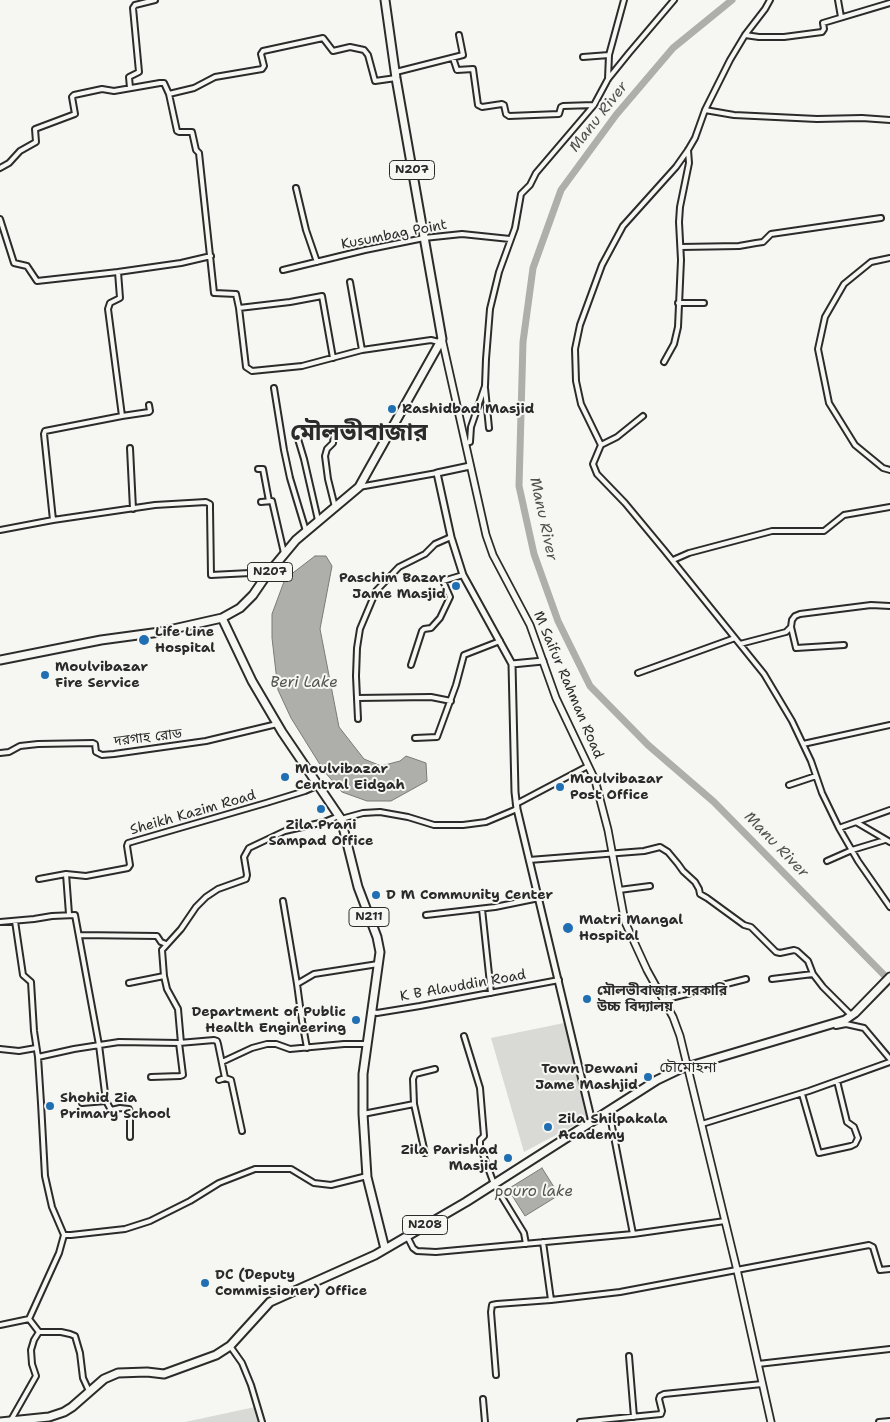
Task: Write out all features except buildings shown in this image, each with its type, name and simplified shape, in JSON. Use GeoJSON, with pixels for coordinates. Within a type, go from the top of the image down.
{"type":"FeatureCollection","features":[{"type":"Feature","properties":{"kind":"highway","name":"N207"},"geometry":{"type":"LineString","coordinates":[[0,660],[101,640],[160,632],[222,618],[240,608],[253,595],[284,553],[318,520],[358,488],[440,340],[385,0]]}},
{"type":"Feature","properties":{"kind":"highway","name":"N211"},"geometry":{"type":"LineString","coordinates":[[222,618],[252,681],[277,724],[340,817],[358,887],[377,937],[380,952],[363,1074],[364,1114],[367,1176],[376,1218],[386,1249]]}},
{"type":"Feature","properties":{"kind":"highway","name":"N208"},"geometry":{"type":"LineString","coordinates":[[0,1422],[49,1417],[64,1412],[104,1379],[118,1373],[147,1372],[164,1374],[216,1355],[230,1346],[270,1302],[386,1249],[494,1184],[656,1080],[688,1067],[844,1020],[853,1014],[890,977]]}},
{"type":"Feature","properties":{"kind":"main road","name":"M Saifur Rahman Road"},"geometry":{"type":"LineString","coordinates":[[440,340],[484,528],[493,555],[530,625],[556,698],[595,780],[613,853],[625,922],[647,970],[673,1017],[680,1036],[737,1270],[771,1422]]}},
{"type":"Feature","properties":{"kind":"street"},"geometry":{"type":"LineString","coordinates":[[130,88],[129,77],[138,72],[133,8],[155,0]]}},
{"type":"Feature","properties":{"kind":"street"},"geometry":{"type":"LineString","coordinates":[[608,79],[609,55],[624,0]]}},
{"type":"Feature","properties":{"kind":"street"},"geometry":{"type":"LineString","coordinates":[[489,428],[485,386],[490,309],[499,272],[515,228],[521,194],[530,185],[536,173],[594,105],[608,79],[629,52],[674,0]]}},
{"type":"Feature","properties":{"kind":"street"},"geometry":{"type":"LineString","coordinates":[[770,0],[730,60],[705,110],[695,138],[688,150],[676,167],[624,226],[602,264],[580,325],[575,348],[576,381],[581,404],[601,445],[593,464],[597,474],[625,503],[673,560],[764,674],[792,721],[839,828],[890,907]]}},
{"type":"Feature","properties":{"kind":"street"},"geometry":{"type":"LineString","coordinates":[[838,0],[842,17]]}},
{"type":"Feature","properties":{"kind":"street"},"geometry":{"type":"LineString","coordinates":[[745,35],[784,37],[822,32],[824,29],[823,22],[890,3]]}},
{"type":"Feature","properties":{"kind":"street"},"geometry":{"type":"LineString","coordinates":[[169,94],[194,88],[215,77],[262,69],[264,66],[261,54],[263,50],[321,38],[325,39],[333,50],[350,46],[364,50],[375,81],[461,56],[464,53],[459,34]]}},
{"type":"Feature","properties":{"kind":"street"},"geometry":{"type":"LineString","coordinates":[[583,57],[609,55]]}},
{"type":"Feature","properties":{"kind":"street"},"geometry":{"type":"LineString","coordinates":[[452,58],[457,70],[473,69],[478,105],[502,104],[506,114],[509,116],[559,114],[563,106],[594,105]]}},
{"type":"Feature","properties":{"kind":"street"},"geometry":{"type":"LineString","coordinates":[[0,168],[9,163],[20,151],[36,142],[35,129],[75,114],[72,97],[74,95],[102,89],[114,91],[164,83],[169,94],[177,131],[192,132],[199,155],[214,293],[236,294],[246,367],[248,369],[260,371],[302,366],[362,350],[440,340]]}},
{"type":"Feature","properties":{"kind":"street"},"geometry":{"type":"LineString","coordinates":[[705,110],[734,115],[890,120]]}},
{"type":"Feature","properties":{"kind":"street"},"geometry":{"type":"LineString","coordinates":[[664,362],[674,344],[678,327],[681,247],[679,222],[680,207],[689,164],[688,150]]}},
{"type":"Feature","properties":{"kind":"street"},"geometry":{"type":"LineString","coordinates":[[296,188],[306,230],[317,262]]}},
{"type":"Feature","properties":{"kind":"street"},"geometry":{"type":"LineString","coordinates":[[681,247],[756,244],[763,242],[771,234],[881,218]]}},
{"type":"Feature","properties":{"kind":"street"},"geometry":{"type":"LineString","coordinates":[[0,219],[14,264],[27,266],[37,281],[181,264],[211,256]]}},
{"type":"Feature","properties":{"kind":"street","name":"Kusumbag Point"},"geometry":{"type":"LineString","coordinates":[[283,270],[424,238],[462,234],[510,239]]}},
{"type":"Feature","properties":{"kind":"street"},"geometry":{"type":"LineString","coordinates":[[0,244],[7,242]]}},
{"type":"Feature","properties":{"kind":"street"},"geometry":{"type":"LineString","coordinates":[[890,258],[871,262],[844,284],[825,317],[818,349],[829,403],[855,445],[883,468],[890,470]]}},
{"type":"Feature","properties":{"kind":"street"},"geometry":{"type":"LineString","coordinates":[[118,272],[120,298],[110,303],[108,309],[122,416]]}},
{"type":"Feature","properties":{"kind":"street"},"geometry":{"type":"LineString","coordinates":[[350,282],[362,350]]}},
{"type":"Feature","properties":{"kind":"street"},"geometry":{"type":"LineString","coordinates":[[239,308],[322,296],[333,358]]}},
{"type":"Feature","properties":{"kind":"street"},"geometry":{"type":"LineString","coordinates":[[678,302],[704,303]]}},
{"type":"Feature","properties":{"kind":"street"},"geometry":{"type":"LineString","coordinates":[[465,443],[470,442],[471,427],[485,386]]}},
{"type":"Feature","properties":{"kind":"street"},"geometry":{"type":"LineString","coordinates":[[274,388],[286,459],[298,509],[306,531]]}},
{"type":"Feature","properties":{"kind":"street"},"geometry":{"type":"LineString","coordinates":[[53,520],[45,431],[149,412],[149,405]]}},
{"type":"Feature","properties":{"kind":"street"},"geometry":{"type":"LineString","coordinates":[[601,445],[617,437],[643,416]]}},
{"type":"Feature","properties":{"kind":"street"},"geometry":{"type":"LineString","coordinates":[[334,434],[333,444],[327,449],[325,456],[335,507]]}},
{"type":"Feature","properties":{"kind":"street"},"geometry":{"type":"LineString","coordinates":[[298,439],[308,473],[318,520]]}},
{"type":"Feature","properties":{"kind":"street"},"geometry":{"type":"LineString","coordinates":[[130,448],[133,508]]}},
{"type":"Feature","properties":{"kind":"street"},"geometry":{"type":"LineString","coordinates":[[358,488],[470,466]]}},
{"type":"Feature","properties":{"kind":"street"},"geometry":{"type":"LineString","coordinates":[[258,469],[263,470],[269,501],[272,501],[284,553]]}},
{"type":"Feature","properties":{"kind":"street"},"geometry":{"type":"LineString","coordinates":[[437,473],[450,537],[463,575],[512,664],[517,806],[592,1122]]}},
{"type":"Feature","properties":{"kind":"street"},"geometry":{"type":"LineString","coordinates":[[260,502],[269,501]]}},
{"type":"Feature","properties":{"kind":"street"},"geometry":{"type":"LineString","coordinates":[[0,530],[155,505],[206,502],[210,504],[211,575],[250,573],[266,576]]}},
{"type":"Feature","properties":{"kind":"street"},"geometry":{"type":"LineString","coordinates":[[673,560],[772,532],[824,531],[844,516],[890,507]]}},
{"type":"Feature","properties":{"kind":"street"},"geometry":{"type":"LineString","coordinates":[[358,719],[357,648],[360,629],[376,591],[399,566],[425,554],[435,544],[450,537]]}},
{"type":"Feature","properties":{"kind":"street"},"geometry":{"type":"LineString","coordinates":[[411,665],[422,631],[430,628],[440,618],[450,597],[443,581],[463,575]]}},
{"type":"Feature","properties":{"kind":"street"},"geometry":{"type":"LineString","coordinates":[[844,645],[796,648],[791,627],[794,616],[871,605],[890,606]]}},
{"type":"Feature","properties":{"kind":"street"},"geometry":{"type":"LineString","coordinates":[[740,644],[786,632],[791,627]]}},
{"type":"Feature","properties":{"kind":"street"},"geometry":{"type":"LineString","coordinates":[[638,673],[734,638]]}},
{"type":"Feature","properties":{"kind":"street"},"geometry":{"type":"LineString","coordinates":[[415,738],[437,737],[451,701],[464,655],[500,641]]}},
{"type":"Feature","properties":{"kind":"street"},"geometry":{"type":"LineString","coordinates":[[512,664],[543,661]]}},
{"type":"Feature","properties":{"kind":"street"},"geometry":{"type":"LineString","coordinates":[[357,698],[431,697],[451,701]]}},
{"type":"Feature","properties":{"kind":"street","name":"দরগাহ রোড"},"geometry":{"type":"LineString","coordinates":[[0,753],[9,752],[20,746],[93,743],[95,744],[96,752],[102,755],[114,754],[206,741],[277,724]]}},
{"type":"Feature","properties":{"kind":"street"},"geometry":{"type":"LineString","coordinates":[[803,744],[890,725]]}},
{"type":"Feature","properties":{"kind":"street"},"geometry":{"type":"LineString","coordinates":[[151,1077],[182,1076],[178,1009],[167,989],[161,952],[206,897],[218,889],[246,879],[244,857],[249,848],[285,831],[363,812],[380,812],[408,817],[434,825],[463,825],[492,820],[588,766]]}},
{"type":"Feature","properties":{"kind":"street"},"geometry":{"type":"LineString","coordinates":[[789,785],[816,776]]}},
{"type":"Feature","properties":{"kind":"street","name":"Sheikh Kazim Road"},"geometry":{"type":"LineString","coordinates":[[39,879],[66,874],[86,876],[128,868],[130,865],[128,843],[266,803],[318,785]]}},
{"type":"Feature","properties":{"kind":"street"},"geometry":{"type":"LineString","coordinates":[[839,828],[890,810]]}},
{"type":"Feature","properties":{"kind":"street"},"geometry":{"type":"LineString","coordinates":[[856,822],[890,842]]}},
{"type":"Feature","properties":{"kind":"street"},"geometry":{"type":"LineString","coordinates":[[827,861],[852,850],[885,840]]}},
{"type":"Feature","properties":{"kind":"street"},"geometry":{"type":"LineString","coordinates":[[530,860],[644,851],[660,847],[668,852],[683,872],[695,882],[700,888],[700,894],[751,928],[776,952],[797,951],[808,961],[813,974],[824,987],[853,1014]]}},
{"type":"Feature","properties":{"kind":"street"},"geometry":{"type":"LineString","coordinates":[[66,874],[69,914]]}},
{"type":"Feature","properties":{"kind":"street"},"geometry":{"type":"LineString","coordinates":[[619,890],[650,886]]}},
{"type":"Feature","properties":{"kind":"street"},"geometry":{"type":"LineString","coordinates":[[426,915],[482,909],[539,898]]}},
{"type":"Feature","properties":{"kind":"street"},"geometry":{"type":"LineString","coordinates":[[283,901],[308,1048]]}},
{"type":"Feature","properties":{"kind":"street"},"geometry":{"type":"LineString","coordinates":[[482,909],[491,993]]}},
{"type":"Feature","properties":{"kind":"street"},"geometry":{"type":"LineString","coordinates":[[0,922],[69,914],[76,916],[99,1045],[106,1101],[111,1110],[129,1109],[130,1137]]}},
{"type":"Feature","properties":{"kind":"street"},"geometry":{"type":"LineString","coordinates":[[15,921],[23,975],[31,982],[38,1058],[45,1176],[52,1207],[64,1234],[59,1254],[30,1319]]}},
{"type":"Feature","properties":{"kind":"street"},"geometry":{"type":"LineString","coordinates":[[79,935],[157,936],[161,942],[166,944]]}},
{"type":"Feature","properties":{"kind":"street"},"geometry":{"type":"LineString","coordinates":[[297,984],[314,974],[378,964]]}},
{"type":"Feature","properties":{"kind":"street"},"geometry":{"type":"LineString","coordinates":[[772,979],[813,974]]}},
{"type":"Feature","properties":{"kind":"street"},"geometry":{"type":"LineString","coordinates":[[129,983],[164,976]]}},
{"type":"Feature","properties":{"kind":"street"},"geometry":{"type":"LineString","coordinates":[[664,1000],[746,979]]}},
{"type":"Feature","properties":{"kind":"street","name":"K B Alauddin Road"},"geometry":{"type":"LineString","coordinates":[[372,1012],[377,1013],[420,1006],[559,980]]}},
{"type":"Feature","properties":{"kind":"street"},"geometry":{"type":"LineString","coordinates":[[702,1124],[802,1094],[890,1060],[864,1028],[846,1024],[816,1028]]}},
{"type":"Feature","properties":{"kind":"street"},"geometry":{"type":"LineString","coordinates":[[464,1036],[480,1088],[484,1136],[480,1140],[480,1146],[494,1184],[524,1233],[526,1244]]}},
{"type":"Feature","properties":{"kind":"street"},"geometry":{"type":"LineString","coordinates":[[38,1058],[120,1042],[217,1042],[225,1078]]}},
{"type":"Feature","properties":{"kind":"street"},"geometry":{"type":"LineString","coordinates":[[222,1062],[252,1048],[267,1044],[276,1044],[290,1050],[367,1044]]}},
{"type":"Feature","properties":{"kind":"street"},"geometry":{"type":"LineString","coordinates":[[0,1048],[19,1051],[36,1048]]}},
{"type":"Feature","properties":{"kind":"street"},"geometry":{"type":"LineString","coordinates":[[425,1153],[412,1088],[415,1074],[435,1069]]}},
{"type":"Feature","properties":{"kind":"street"},"geometry":{"type":"LineString","coordinates":[[219,1080],[229,1078],[232,1082],[242,1131]]}},
{"type":"Feature","properties":{"kind":"street"},"geometry":{"type":"LineString","coordinates":[[802,1094],[819,1153],[851,1146],[855,1144],[858,1138],[854,1127],[847,1122],[837,1081]]}},
{"type":"Feature","properties":{"kind":"street"},"geometry":{"type":"LineString","coordinates":[[82,1103],[106,1101]]}},
{"type":"Feature","properties":{"kind":"street"},"geometry":{"type":"LineString","coordinates":[[364,1114],[414,1104]]}},
{"type":"Feature","properties":{"kind":"street"},"geometry":{"type":"LineString","coordinates":[[609,1111],[633,1234]]}},
{"type":"Feature","properties":{"kind":"street"},"geometry":{"type":"LineString","coordinates":[[64,1234],[71,1236],[125,1228],[150,1221],[190,1201],[219,1183],[256,1169],[291,1170],[314,1183],[331,1185],[367,1176]]}},
{"type":"Feature","properties":{"kind":"street"},"geometry":{"type":"LineString","coordinates":[[407,1236],[413,1248],[417,1251],[453,1251],[633,1234],[725,1222]]}},
{"type":"Feature","properties":{"kind":"street"},"geometry":{"type":"LineString","coordinates":[[543,1242],[551,1300]]}},
{"type":"Feature","properties":{"kind":"street"},"geometry":{"type":"LineString","coordinates":[[496,1375],[492,1305],[620,1292],[869,1245],[873,1248],[880,1270],[890,1269]]}},
{"type":"Feature","properties":{"kind":"street"},"geometry":{"type":"LineString","coordinates":[[0,1324],[30,1319]]}},
{"type":"Feature","properties":{"kind":"street"},"geometry":{"type":"LineString","coordinates":[[30,1319],[39,1332]]}},
{"type":"Feature","properties":{"kind":"street"},"geometry":{"type":"LineString","coordinates":[[39,1332],[61,1332],[75,1336],[80,1353],[83,1378],[89,1391]]}},
{"type":"Feature","properties":{"kind":"street"},"geometry":{"type":"LineString","coordinates":[[10,1421],[36,1376],[32,1364],[31,1350],[39,1332]]}},
{"type":"Feature","properties":{"kind":"street"},"geometry":{"type":"LineString","coordinates":[[230,1346],[242,1363],[262,1422]]}},
{"type":"Feature","properties":{"kind":"street"},"geometry":{"type":"LineString","coordinates":[[758,1364],[890,1349]]}},
{"type":"Feature","properties":{"kind":"street"},"geometry":{"type":"LineString","coordinates":[[629,1356],[634,1417]]}},
{"type":"Feature","properties":{"kind":"street"},"geometry":{"type":"LineString","coordinates":[[580,1422],[661,1414],[659,1399],[664,1394],[762,1384]]}},
{"type":"Feature","properties":{"kind":"street"},"geometry":{"type":"LineString","coordinates":[[483,1399],[485,1422]]}},
{"type":"Feature","properties":{"kind":"street"},"geometry":{"type":"LineString","coordinates":[[879,1422],[890,1421]]}},
{"type":"Feature","properties":{"kind":"shaded area"},"geometry":{"type":"Polygon","coordinates":[[[564,1023],[588,1118],[524,1152],[491,1038],[564,1023]]]}},
{"type":"Feature","properties":{"kind":"shaded area"},"geometry":{"type":"Polygon","coordinates":[[[255,1407],[259,1422],[185,1422],[255,1407]]]}},
{"type":"Feature","properties":{"kind":"water","name":"Beri Lake"},"geometry":{"type":"Polygon","coordinates":[[[315,556],[326,556],[332,566],[320,629],[339,727],[364,759],[381,766],[400,761],[406,756],[426,763],[427,781],[391,801],[367,801],[342,792],[324,771],[291,718],[278,690],[272,638],[272,614],[285,579],[315,556]]]}},
{"type":"Feature","properties":{"kind":"water","name":"pouro lake"},"geometry":{"type":"Polygon","coordinates":[[[542,1168],[559,1195],[525,1216],[508,1189],[542,1168]]]}},
{"type":"Feature","properties":{"kind":"waterway","name":"Manu River"},"geometry":{"type":"LineString","coordinates":[[732,0],[673,48],[616,115],[561,190],[533,268],[523,342],[519,486],[534,554],[558,621],[590,686],[648,745],[714,802],[890,981]]}},
{"type":"Feature","properties":{"kind":"place","name":"Rashidbad Masjid"},"geometry":{"type":"Point","coordinates":[392,409]}},
{"type":"Feature","properties":{"kind":"place","name":"Paschim Bazar Jame Masjid"},"geometry":{"type":"Point","coordinates":[456,586]}},
{"type":"Feature","properties":{"kind":"place","name":"Life Line Hospital"},"geometry":{"type":"Point","coordinates":[144,640]}},
{"type":"Feature","properties":{"kind":"place","name":"Moulvibazar Fire Service"},"geometry":{"type":"Point","coordinates":[45,675]}},
{"type":"Feature","properties":{"kind":"place","name":"Moulvibazar Central Eidgah"},"geometry":{"type":"Point","coordinates":[285,777]}},
{"type":"Feature","properties":{"kind":"place","name":"Moulvibazar Post Office"},"geometry":{"type":"Point","coordinates":[560,787]}},
{"type":"Feature","properties":{"kind":"place","name":"Zila Prani Sampad Office"},"geometry":{"type":"Point","coordinates":[321,809]}},
{"type":"Feature","properties":{"kind":"place","name":"D M Community Center"},"geometry":{"type":"Point","coordinates":[376,895]}},
{"type":"Feature","properties":{"kind":"place","name":"Matri Mangal Hospital"},"geometry":{"type":"Point","coordinates":[568,928]}},
{"type":"Feature","properties":{"kind":"place","name":"মৌলভীবাজার সরকারি উচ্চ বিদ্যালয়"},"geometry":{"type":"Point","coordinates":[587,999]}},
{"type":"Feature","properties":{"kind":"place","name":"Department of Public Health Engineering"},"geometry":{"type":"Point","coordinates":[356,1020]}},
{"type":"Feature","properties":{"kind":"place","name":"Town Dewani Jame Mashjid"},"geometry":{"type":"Point","coordinates":[648,1077]}},
{"type":"Feature","properties":{"kind":"place","name":"Shohid Zia Primary School"},"geometry":{"type":"Point","coordinates":[50,1106]}},
{"type":"Feature","properties":{"kind":"place","name":"Zila Shilpakala Academy"},"geometry":{"type":"Point","coordinates":[548,1127]}},
{"type":"Feature","properties":{"kind":"place","name":"Zila Parishad Masjid"},"geometry":{"type":"Point","coordinates":[508,1158]}},
{"type":"Feature","properties":{"kind":"place","name":"DC (Deputy Commissioner) Office"},"geometry":{"type":"Point","coordinates":[205,1283]}},
{"type":"Feature","properties":{"kind":"district","name":"মৌলভীবাজার"},"geometry":{"type":"Point","coordinates":[359,434]}},
{"type":"Feature","properties":{"kind":"district","name":"চৌমোহনা"},"geometry":{"type":"Point","coordinates":[688,1068]}}]}
